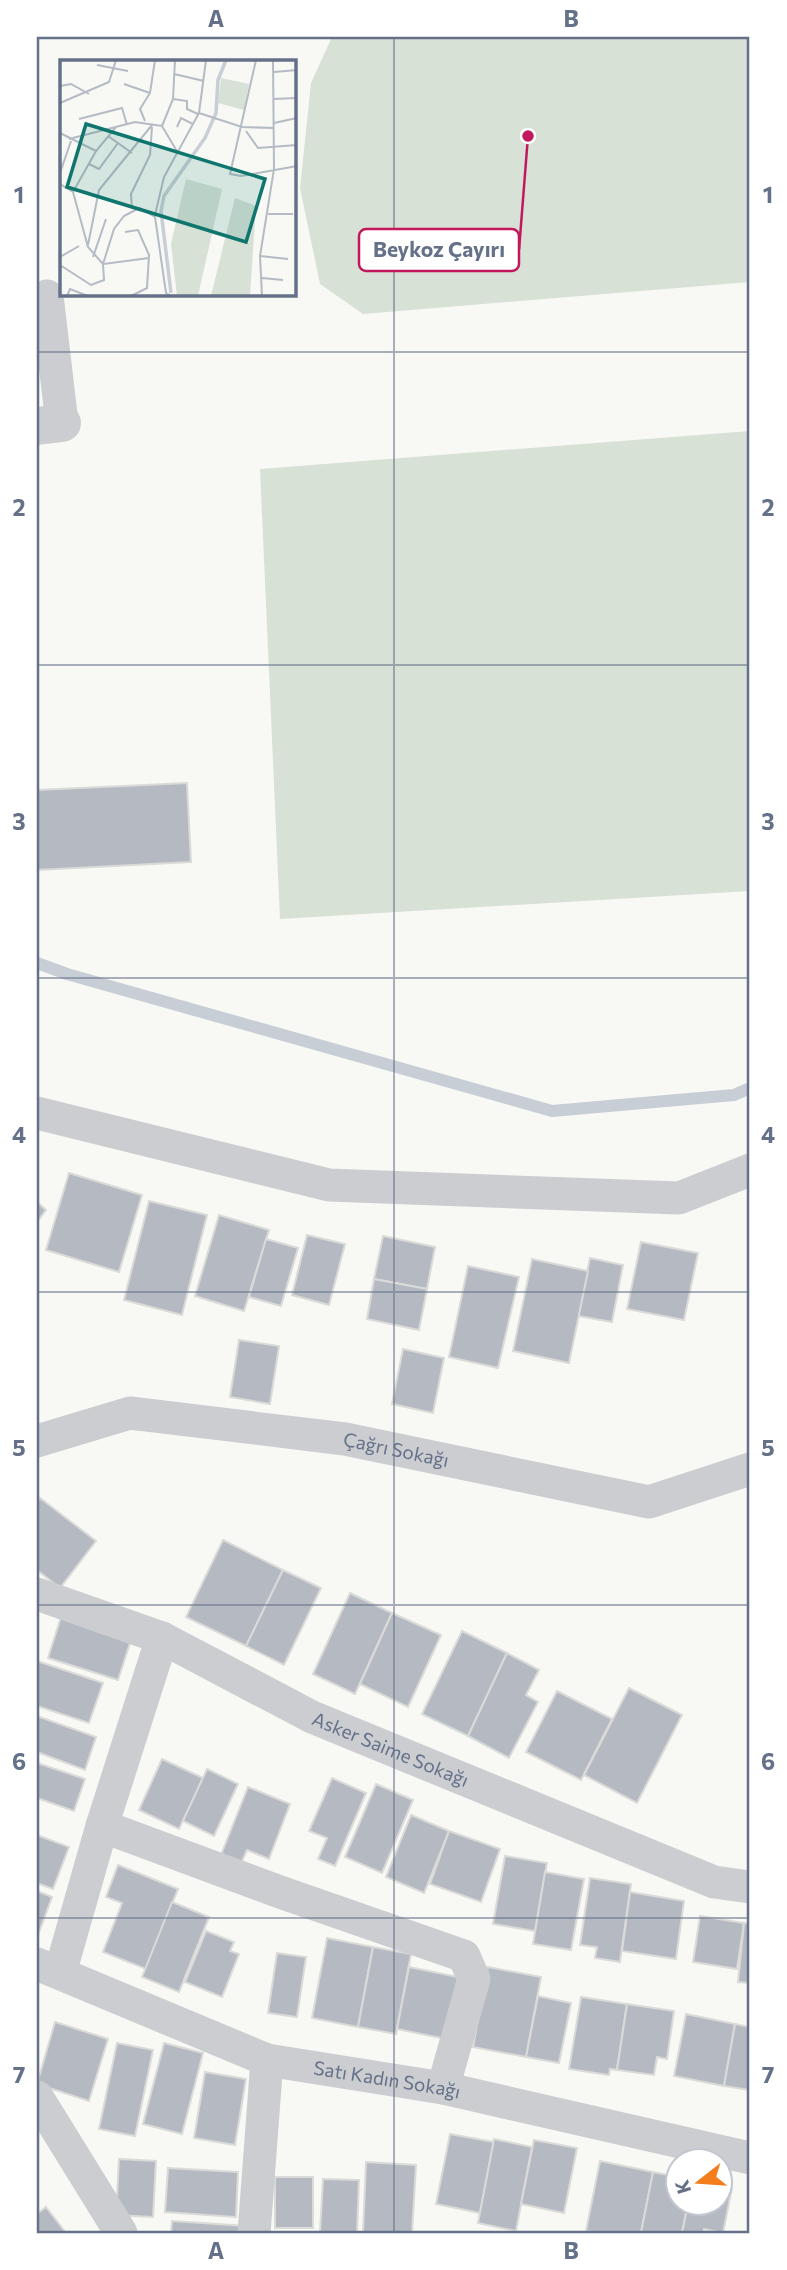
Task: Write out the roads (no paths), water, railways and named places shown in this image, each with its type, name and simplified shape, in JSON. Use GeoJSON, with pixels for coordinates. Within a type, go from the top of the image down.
{"type":"FeatureCollection","features":[{"type":"Feature","properties":{"kind":"street"},"geometry":{"type":"LineString","coordinates":[[40,298],[49,425]]}},
{"type":"Feature","properties":{"kind":"street"},"geometry":{"type":"LineString","coordinates":[[37,1113],[329,1185],[679,1198],[750,1170]]}},
{"type":"Feature","properties":{"kind":"street","name":"Çağrı Sokağı"},"geometry":{"type":"LineString","coordinates":[[37,1441],[130,1413],[345,1439],[649,1502],[750,1469]]}},
{"type":"Feature","properties":{"kind":"street","name":"Asker Saime Sokağı"},"geometry":{"type":"LineString","coordinates":[[37,1594],[162,1638],[313,1717],[714,1882],[750,1887]]}},
{"type":"Feature","properties":{"kind":"street"},"geometry":{"type":"LineString","coordinates":[[49,1969],[102,1826],[162,1638]]}},
{"type":"Feature","properties":{"kind":"street"},"geometry":{"type":"LineString","coordinates":[[102,1826],[464,1956],[474,1979],[443,2088]]}},
{"type":"Feature","properties":{"kind":"street","name":"Satı Kadın Sokağı"},"geometry":{"type":"LineString","coordinates":[[49,1969],[267,2060],[443,2088],[750,2158]]}},
{"type":"Feature","properties":{"kind":"street"},"geometry":{"type":"LineString","coordinates":[[254,2233],[267,2060]]}},
{"type":"Feature","properties":{"kind":"street"},"geometry":{"type":"LineString","coordinates":[[37,2097],[121,2233]]}},
{"type":"Feature","properties":{"kind":"waterway"},"geometry":{"type":"LineString","coordinates":[[37,963],[67,974],[552,1111],[734,1095],[750,1088]]}},
{"type":"Feature","properties":{"kind":"place","name":"Beykoz Çayırı"},"geometry":{"type":"Point","coordinates":[528,136]}}]}
